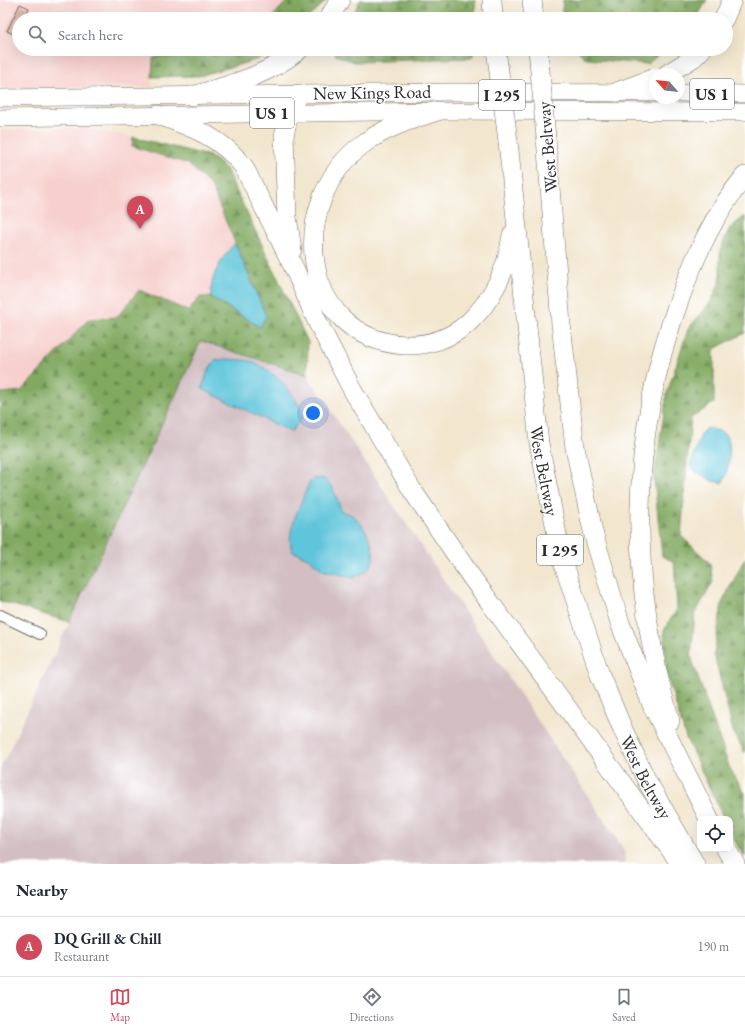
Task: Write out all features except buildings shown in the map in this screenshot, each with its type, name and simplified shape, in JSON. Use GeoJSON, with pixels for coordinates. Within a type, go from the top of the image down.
{"type":"FeatureCollection","features":[{"type":"Feature","properties":{"kind":"highway"},"geometry":{"type":"LineString","coordinates":[[332,12],[340,0]]}},
{"type":"Feature","properties":{"kind":"highway"},"geometry":{"type":"LineString","coordinates":[[492,0],[493,12]]}},
{"type":"Feature","properties":{"kind":"highway"},"geometry":{"type":"LineString","coordinates":[[532,0],[533,12]]}},
{"type":"Feature","properties":{"kind":"highway"},"geometry":{"type":"LineString","coordinates":[[727,12],[732,0]]}},
{"type":"Feature","properties":{"kind":"highway"},"geometry":{"type":"LineString","coordinates":[[192,96],[234,84],[282,63],[291,56]]}},
{"type":"Feature","properties":{"kind":"highway","name":"West Beltway"},"geometry":{"type":"LineString","coordinates":[[497,56],[508,141],[539,443],[561,555],[600,675],[624,732],[647,781],[695,864]]}},
{"type":"Feature","properties":{"kind":"highway","name":"West Beltway"},"geometry":{"type":"LineString","coordinates":[[539,56],[562,324],[575,448],[592,528],[620,623],[653,707],[707,816]]}},
{"type":"Feature","properties":{"kind":"highway"},"geometry":{"type":"LineString","coordinates":[[677,68],[695,56]]}},
{"type":"Feature","properties":{"kind":"highway"},"geometry":{"type":"LineString","coordinates":[[617,92],[649,80]]}},
{"type":"Feature","properties":{"kind":"highway","name":"New Kings Road"},"geometry":{"type":"LineString","coordinates":[[0,98],[298,94],[649,93]]}},
{"type":"Feature","properties":{"kind":"highway","name":"US 1"},"geometry":{"type":"LineString","coordinates":[[685,93],[745,94]]}},
{"type":"Feature","properties":{"kind":"highway"},"geometry":{"type":"LineString","coordinates":[[295,270],[287,217],[284,136],[289,113],[298,94]]}},
{"type":"Feature","properties":{"kind":"highway"},"geometry":{"type":"LineString","coordinates":[[438,111],[404,122],[362,144],[348,157],[333,176],[325,190],[314,226],[313,253],[320,287],[330,304],[345,320],[359,331],[391,344],[412,345],[435,342],[451,335],[477,315],[491,296],[503,271],[511,242],[514,210]]}},
{"type":"Feature","properties":{"kind":"highway","name":"New Kings Road"},"geometry":{"type":"LineString","coordinates":[[0,118],[438,111],[745,112]]}},
{"type":"Feature","properties":{"kind":"highway"},"geometry":{"type":"LineString","coordinates":[[158,115],[196,128],[220,143],[234,155],[253,184],[295,270],[317,321],[352,389],[412,490],[470,574],[682,864]]}},
{"type":"Feature","properties":{"kind":"highway"},"geometry":{"type":"LineString","coordinates":[[685,772],[663,697],[651,646],[641,578],[639,498],[645,435],[655,382],[668,330],[684,287],[712,223],[745,176]]}},
{"type":"Feature","properties":{"kind":"highway"},"geometry":{"type":"LineString","coordinates":[[728,852],[735,864]]}},
{"type":"Feature","properties":{"kind":"street"},"geometry":{"type":"LineString","coordinates":[[0,615],[40,634]]}},
{"type":"Feature","properties":{"kind":"shaded area"},"geometry":{"type":"Polygon","coordinates":[[[0,0],[288,0],[277,12],[12,12],[12,56],[161,56],[153,58],[152,87],[0,88],[0,0]]]}},
{"type":"Feature","properties":{"kind":"shaded area"},"geometry":{"type":"Polygon","coordinates":[[[82,128],[133,137],[132,147],[188,164],[211,186],[235,243],[216,267],[211,289],[211,297],[200,297],[188,311],[139,290],[117,317],[89,319],[21,392],[0,393],[0,130],[82,128]]]}},
{"type":"Feature","properties":{"kind":"shaded area"},"geometry":{"type":"Polygon","coordinates":[[[201,341],[307,375],[624,850],[625,864],[0,864],[0,770],[201,341]]]}},
{"type":"Feature","properties":{"kind":"green space"},"geometry":{"type":"Polygon","coordinates":[[[288,0],[327,0],[314,12],[277,12],[288,0]]]}},
{"type":"Feature","properties":{"kind":"green space"},"geometry":{"type":"Polygon","coordinates":[[[360,0],[475,0],[476,12],[354,12],[360,0]]]}},
{"type":"Feature","properties":{"kind":"green space"},"geometry":{"type":"Polygon","coordinates":[[[563,0],[707,0],[700,12],[562,12],[563,0]]]}},
{"type":"Feature","properties":{"kind":"green space"},"geometry":{"type":"Polygon","coordinates":[[[161,56],[263,56],[259,59],[199,76],[152,77],[153,58],[161,56]]]}},
{"type":"Feature","properties":{"kind":"green space"},"geometry":{"type":"Polygon","coordinates":[[[338,56],[473,56],[472,58],[355,62],[338,56]]]}},
{"type":"Feature","properties":{"kind":"green space"},"geometry":{"type":"Polygon","coordinates":[[[583,56],[657,56],[647,64],[586,59],[583,56]]]}},
{"type":"Feature","properties":{"kind":"green space"},"geometry":{"type":"Polygon","coordinates":[[[133,137],[210,156],[226,169],[308,342],[307,375],[201,341],[69,622],[0,601],[0,393],[21,391],[89,319],[117,317],[139,290],[188,311],[200,297],[211,297],[260,327],[266,316],[211,186],[188,164],[132,146],[133,137]]]}},
{"type":"Feature","properties":{"kind":"green space"},"geometry":{"type":"Polygon","coordinates":[[[745,216],[745,333],[714,349],[714,403],[691,418],[681,536],[710,563],[713,582],[695,614],[691,657],[730,769],[745,793],[745,857],[733,836],[733,816],[723,816],[686,738],[666,673],[664,630],[677,609],[674,562],[662,556],[654,478],[667,393],[688,329],[710,303],[720,282],[720,251],[729,229],[745,216]]]}},
{"type":"Feature","properties":{"kind":"green space"},"geometry":{"type":"Polygon","coordinates":[[[745,558],[745,753],[733,731],[714,654],[722,603],[745,558]]]}},
{"type":"Feature","properties":{"kind":"water"},"geometry":{"type":"Polygon","coordinates":[[[235,243],[266,316],[260,327],[211,297],[214,274],[225,255],[235,243]]]}},
{"type":"Feature","properties":{"kind":"water"},"geometry":{"type":"Polygon","coordinates":[[[228,359],[253,362],[269,371],[284,384],[300,407],[303,416],[291,432],[202,388],[208,371],[215,360],[228,359]]]}},
{"type":"Feature","properties":{"kind":"water"},"geometry":{"type":"Polygon","coordinates":[[[707,428],[724,434],[729,441],[730,452],[728,466],[722,483],[712,481],[692,469],[690,465],[702,432],[707,428]]]}},
{"type":"Feature","properties":{"kind":"water"},"geometry":{"type":"Polygon","coordinates":[[[323,478],[332,486],[342,512],[349,514],[361,524],[370,540],[373,556],[371,566],[365,572],[354,578],[323,570],[308,558],[292,551],[290,543],[292,526],[309,483],[314,479],[323,478]]]}},
{"type":"Feature","properties":{"kind":"place","name":"DQ Grill & Chill"},"geometry":{"type":"Point","coordinates":[140,229]}}]}
